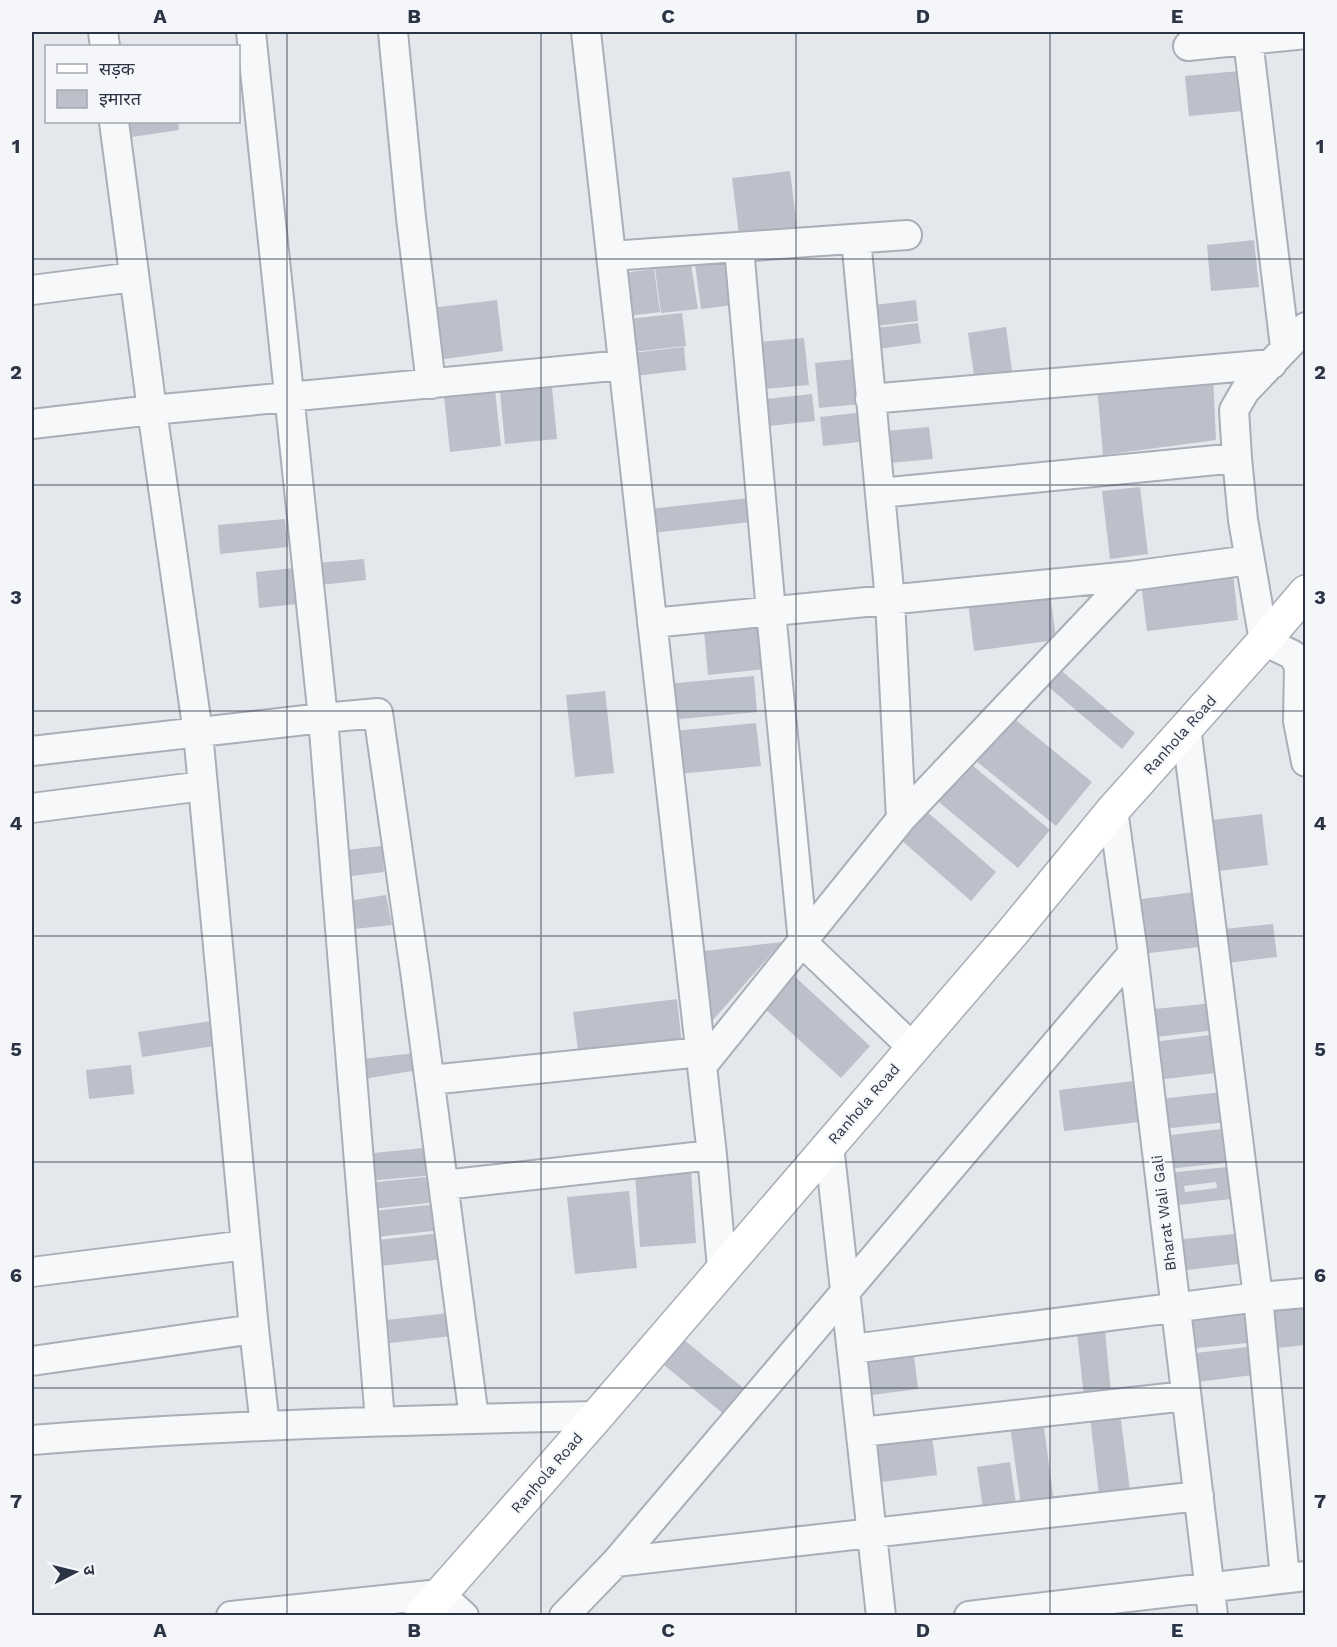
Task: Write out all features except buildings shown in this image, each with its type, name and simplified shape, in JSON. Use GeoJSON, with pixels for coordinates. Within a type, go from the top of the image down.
{"type":"FeatureCollection","features":[{"type":"Feature","properties":{"kind":"street"},"geometry":{"type":"LineString","coordinates":[[251,32],[323,718],[380,1420]]}},
{"type":"Feature","properties":{"kind":"street"},"geometry":{"type":"LineString","coordinates":[[393,32],[411,218],[431,384]]}},
{"type":"Feature","properties":{"kind":"street"},"geometry":{"type":"LineString","coordinates":[[586,32],[712,1155],[722,1268]]}},
{"type":"Feature","properties":{"kind":"street"},"geometry":{"type":"LineString","coordinates":[[1188,46],[1305,34]]}},
{"type":"Feature","properties":{"kind":"street"},"geometry":{"type":"LineString","coordinates":[[1248,40],[1278,355]]}},
{"type":"Feature","properties":{"kind":"street"},"geometry":{"type":"LineString","coordinates":[[114,123],[198,733],[265,1426]]}},
{"type":"Feature","properties":{"kind":"street"},"geometry":{"type":"LineString","coordinates":[[611,256],[907,236]]}},
{"type":"Feature","properties":{"kind":"street"},"geometry":{"type":"LineString","coordinates":[[856,239],[890,600],[902,819]]}},
{"type":"Feature","properties":{"kind":"street"},"geometry":{"type":"LineString","coordinates":[[740,248],[771,612],[803,943],[913,1048]]}},
{"type":"Feature","properties":{"kind":"street"},"geometry":{"type":"LineString","coordinates":[[32,290],[134,277]]}},
{"type":"Feature","properties":{"kind":"street"},"geometry":{"type":"LineString","coordinates":[[1305,327],[1245,391],[1234,410],[1243,520],[1264,641],[1293,656],[1299,666],[1298,721],[1305,762]]}},
{"type":"Feature","properties":{"kind":"street"},"geometry":{"type":"LineString","coordinates":[[870,399],[1278,355]]}},
{"type":"Feature","properties":{"kind":"street"},"geometry":{"type":"LineString","coordinates":[[32,424],[152,410],[623,365]]}},
{"type":"Feature","properties":{"kind":"street"},"geometry":{"type":"LineString","coordinates":[[879,493],[1237,458]]}},
{"type":"Feature","properties":{"kind":"street"},"geometry":{"type":"LineString","coordinates":[[652,624],[1131,576],[1250,560]]}},
{"type":"Feature","properties":{"kind":"street"},"geometry":{"type":"LineString","coordinates":[[430,1080],[701,1059],[803,943],[902,819],[1131,576]]}},
{"type":"Feature","properties":{"kind":"street","name":"Ranhola Road"},"geometry":{"type":"LineString","coordinates":[[431,1605],[597,1416],[1012,933],[1113,810],[1305,592]]}},
{"type":"Feature","properties":{"kind":"street"},"geometry":{"type":"LineString","coordinates":[[32,752],[378,713],[430,1080],[474,1418]]}},
{"type":"Feature","properties":{"kind":"street"},"geometry":{"type":"LineString","coordinates":[[969,1616],[1073,1609],[1209,1587],[1295,1577],[1186,727]]}},
{"type":"Feature","properties":{"kind":"street"},"geometry":{"type":"LineString","coordinates":[[32,808],[204,786]]}},
{"type":"Feature","properties":{"kind":"street","name":"Bharat Wali Gali"},"geometry":{"type":"LineString","coordinates":[[1113,810],[1133,953],[1213,1616]]}},
{"type":"Feature","properties":{"kind":"street"},"geometry":{"type":"LineString","coordinates":[[564,1616],[616,1562],[1133,953]]}},
{"type":"Feature","properties":{"kind":"street"},"geometry":{"type":"LineString","coordinates":[[829,1145],[882,1616]]}},
{"type":"Feature","properties":{"kind":"street"},"geometry":{"type":"LineString","coordinates":[[444,1185],[712,1155]]}},
{"type":"Feature","properties":{"kind":"street"},"geometry":{"type":"LineString","coordinates":[[32,1272],[246,1245]]}},
{"type":"Feature","properties":{"kind":"street"},"geometry":{"type":"LineString","coordinates":[[852,1349],[1305,1293]]}},
{"type":"Feature","properties":{"kind":"street"},"geometry":{"type":"LineString","coordinates":[[32,1361],[254,1329]]}},
{"type":"Feature","properties":{"kind":"street"},"geometry":{"type":"LineString","coordinates":[[861,1432],[1186,1396]]}},
{"type":"Feature","properties":{"kind":"street"},"geometry":{"type":"LineString","coordinates":[[32,1440],[164,1430],[380,1420],[597,1416]]}},
{"type":"Feature","properties":{"kind":"street"},"geometry":{"type":"LineString","coordinates":[[616,1562],[1199,1496]]}},
{"type":"Feature","properties":{"kind":"street"},"geometry":{"type":"LineString","coordinates":[[231,1616],[431,1605],[464,1616]]}}]}
